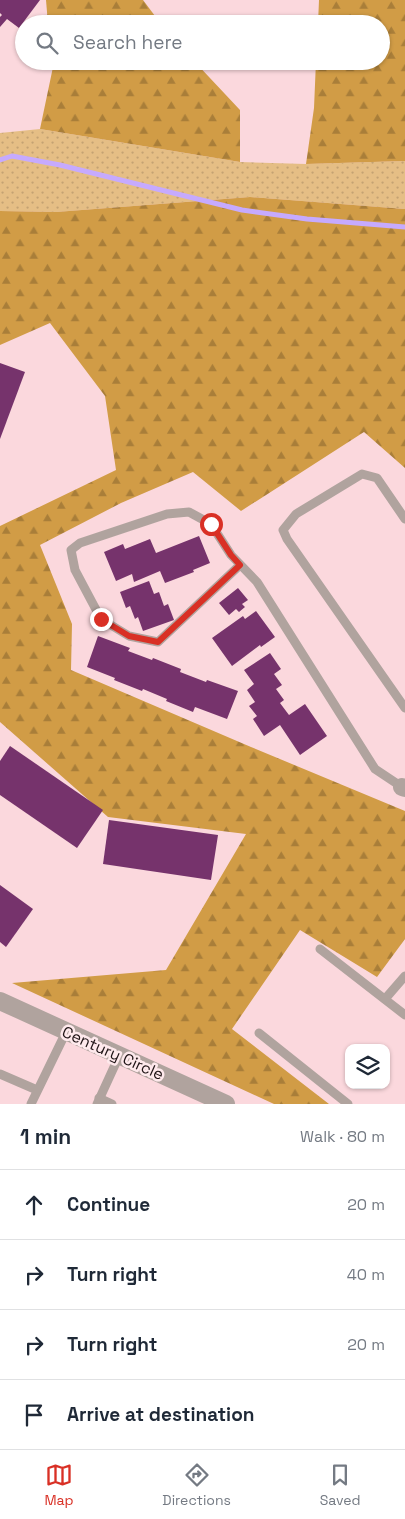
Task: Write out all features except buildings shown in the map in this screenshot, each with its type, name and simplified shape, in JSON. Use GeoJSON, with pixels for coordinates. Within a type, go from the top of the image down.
{"type":"FeatureCollection","features":[{"type":"Feature","properties":{"kind":"street","name":"Century Circle"},"geometry":{"type":"LineString","coordinates":[[0,1001],[226,1104]]}},
{"type":"Feature","properties":{"kind":"lane"},"geometry":{"type":"LineString","coordinates":[[405,519],[377,478],[362,474],[296,514],[283,530],[287,539],[405,708]]}},
{"type":"Feature","properties":{"kind":"lane"},"geometry":{"type":"LineString","coordinates":[[240,565],[158,642],[129,636],[101,619],[75,570],[70,550],[80,543],[167,514],[190,512],[211,524],[231,555],[257,582],[376,769],[404,787]]}},
{"type":"Feature","properties":{"kind":"lane"},"geometry":{"type":"LineString","coordinates":[[320,949],[405,1015]]}},
{"type":"Feature","properties":{"kind":"lane"},"geometry":{"type":"LineString","coordinates":[[385,999],[405,976]]}},
{"type":"Feature","properties":{"kind":"lane"},"geometry":{"type":"LineString","coordinates":[[30,1104],[66,1032]]}},
{"type":"Feature","properties":{"kind":"lane"},"geometry":{"type":"LineString","coordinates":[[259,1033],[348,1104]]}},
{"type":"Feature","properties":{"kind":"lane"},"geometry":{"type":"LineString","coordinates":[[112,1104],[98,1101],[119,1056]]}},
{"type":"Feature","properties":{"kind":"lane"},"geometry":{"type":"LineString","coordinates":[[0,1074],[37,1090]]}},
{"type":"Feature","properties":{"kind":"shaded area"},"geometry":{"type":"Polygon","coordinates":[[[40,129],[240,162],[306,164],[405,161],[405,209],[250,197],[56,212],[0,211],[0,133],[40,129]]]}},
{"type":"Feature","properties":{"kind":"green space"},"geometry":{"type":"Polygon","coordinates":[[[46,0],[143,0],[154,15],[47,15],[46,0]]]}},
{"type":"Feature","properties":{"kind":"green space"},"geometry":{"type":"Polygon","coordinates":[[[319,0],[405,0],[405,161],[306,164],[314,108],[316,70],[390,70],[390,15],[318,15],[319,0]]]}},
{"type":"Feature","properties":{"kind":"green space"},"geometry":{"type":"Polygon","coordinates":[[[52,70],[202,70],[240,110],[240,162],[40,129],[52,70]]]}},
{"type":"Feature","properties":{"kind":"green space"},"geometry":{"type":"Polygon","coordinates":[[[250,197],[405,209],[405,468],[364,432],[241,511],[193,472],[121,503],[40,545],[72,624],[71,670],[405,811],[405,939],[377,977],[300,930],[232,1029],[329,1104],[274,1104],[12,983],[166,970],[246,834],[108,817],[0,722],[0,526],[116,470],[105,396],[50,323],[0,345],[0,211],[56,212],[250,197]]]}},
{"type":"Feature","properties":{"kind":"waterway"},"geometry":{"type":"LineString","coordinates":[[0,160],[12,156],[60,165],[242,210],[307,219],[405,227]]}},
{"type":"Feature","properties":{"kind":"route"},"geometry":{"type":"LineString","coordinates":[[101,619],[129,636],[158,642],[240,565],[231,555],[211,524]]}}]}
